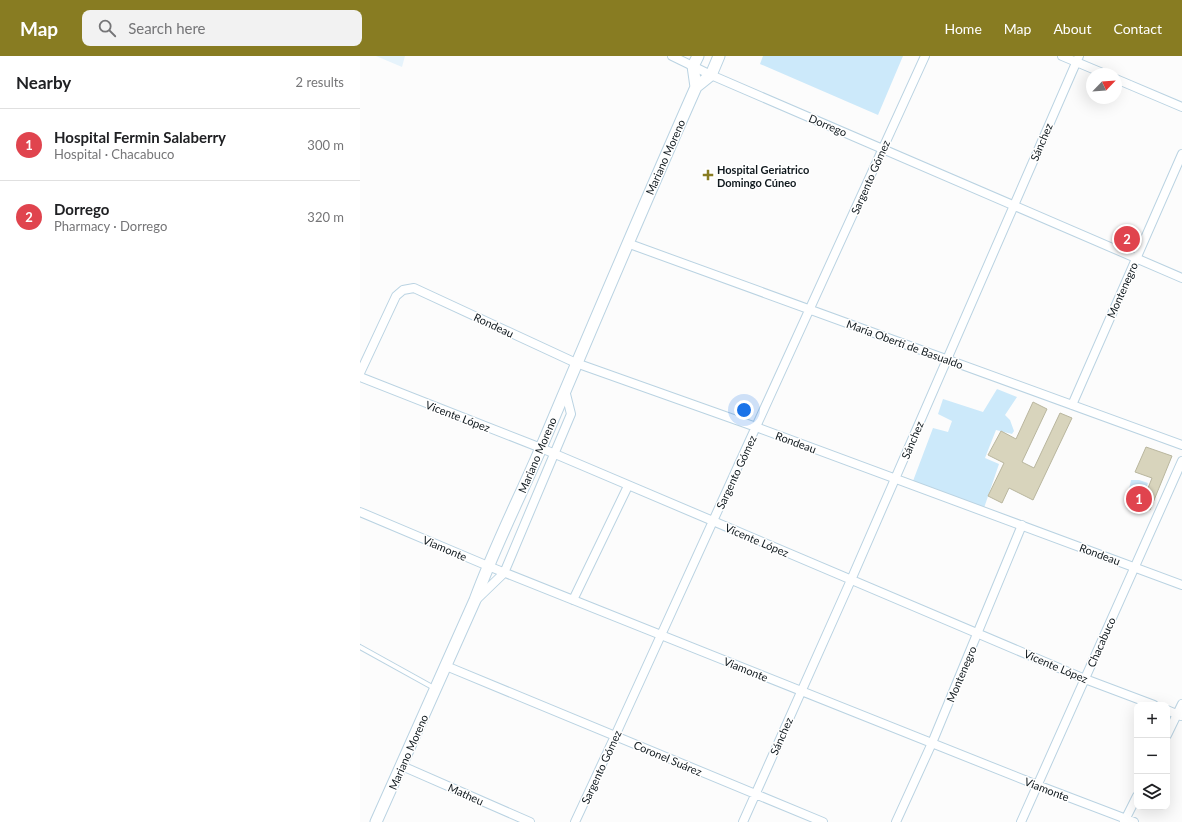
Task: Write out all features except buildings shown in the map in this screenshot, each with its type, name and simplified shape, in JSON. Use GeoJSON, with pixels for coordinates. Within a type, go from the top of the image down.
{"type":"FeatureCollection","features":[{"type":"Feature","properties":{"kind":"main road"},"geometry":{"type":"LineString","coordinates":[[696,87],[711,75],[719,56]]}},
{"type":"Feature","properties":{"kind":"main road"},"geometry":{"type":"LineString","coordinates":[[696,61],[696,87]]}},
{"type":"Feature","properties":{"kind":"main road","name":"Mariano Moreno"},"geometry":{"type":"LineString","coordinates":[[376,822],[476,600],[488,566],[541,448],[627,243],[696,87]]}},
{"type":"Feature","properties":{"kind":"street","name":"Dorrego"},"geometry":{"type":"LineString","coordinates":[[672,56],[696,61],[711,75],[1182,278]]}},
{"type":"Feature","properties":{"kind":"street","name":"Sargento Gómez"},"geometry":{"type":"LineString","coordinates":[[575,822],[925,56]]}},
{"type":"Feature","properties":{"kind":"street"},"geometry":{"type":"LineString","coordinates":[[1062,56],[1078,59],[1094,68]]}},
{"type":"Feature","properties":{"kind":"street","name":"Sánchez"},"geometry":{"type":"LineString","coordinates":[[743,822],[851,580],[1078,59]]}},
{"type":"Feature","properties":{"kind":"street"},"geometry":{"type":"LineString","coordinates":[[1122,82],[1182,107]]}},
{"type":"Feature","properties":{"kind":"street","name":"Montenegro"},"geometry":{"type":"LineString","coordinates":[[1072,405],[1182,154]]}},
{"type":"Feature","properties":{"kind":"street","name":"María Oberti de Basualdo"},"geometry":{"type":"LineString","coordinates":[[627,243],[1182,445]]}},
{"type":"Feature","properties":{"kind":"street","name":"Rondeau"},"geometry":{"type":"LineString","coordinates":[[360,373],[396,296],[403,290],[414,288],[576,363],[756,427],[1182,585]]}},
{"type":"Feature","properties":{"kind":"street","name":"Vicente López"},"geometry":{"type":"LineString","coordinates":[[360,377],[541,448],[978,634],[1146,702]]}},
{"type":"Feature","properties":{"kind":"street"},"geometry":{"type":"LineString","coordinates":[[476,600],[504,573],[571,414],[565,390]]}},
{"type":"Feature","properties":{"kind":"street","name":"Chacabuco"},"geometry":{"type":"LineString","coordinates":[[1021,822],[1182,461]]}},
{"type":"Feature","properties":{"kind":"street"},"geometry":{"type":"LineString","coordinates":[[573,600],[628,486]]}},
{"type":"Feature","properties":{"kind":"street","name":"Viamonte"},"geometry":{"type":"LineString","coordinates":[[360,512],[504,573],[1128,821]]}},
{"type":"Feature","properties":{"kind":"street","name":"Montenegro"},"geometry":{"type":"LineString","coordinates":[[896,822],[932,743],[1022,525]]}},
{"type":"Feature","properties":{"kind":"street","name":"Coronel Suárez"},"geometry":{"type":"LineString","coordinates":[[446,666],[823,822]]}},
{"type":"Feature","properties":{"kind":"street"},"geometry":{"type":"LineString","coordinates":[[1170,730],[1180,715],[1182,704]]}},
{"type":"Feature","properties":{"kind":"street"},"geometry":{"type":"LineString","coordinates":[[1170,711],[1180,715]]}},
{"type":"Feature","properties":{"kind":"street","name":"Matheu"},"geometry":{"type":"LineString","coordinates":[[402,766],[530,822]]}},
{"type":"Feature","properties":{"kind":"street"},"geometry":{"type":"LineString","coordinates":[[1128,821],[1134,804]]}},
{"type":"Feature","properties":{"kind":"lane"},"geometry":{"type":"LineString","coordinates":[[360,647],[436,689]]}},
{"type":"Feature","properties":{"kind":"shaded area"},"geometry":{"type":"Polygon","coordinates":[[[376,56],[405,56],[402,67],[376,56]]]}},
{"type":"Feature","properties":{"kind":"shaded area"},"geometry":{"type":"Polygon","coordinates":[[[763,56],[903,56],[878,115],[760,64],[763,56]]]}},
{"type":"Feature","properties":{"kind":"shaded area"},"geometry":{"type":"Polygon","coordinates":[[[997,389],[1017,397],[1005,415],[1010,420],[1014,431],[1012,434],[996,430],[985,458],[999,464],[984,508],[913,481],[933,428],[948,432],[952,421],[938,414],[943,399],[983,412],[997,389]]]}},
{"type":"Feature","properties":{"kind":"shaded area"},"geometry":{"type":"Polygon","coordinates":[[[1131,480],[1139,480],[1148,483],[1141,502],[1135,501],[1128,494],[1131,480]]]}},
{"type":"Feature","properties":{"kind":"place","name":"Hospital Geriatrico Domingo Cúneo"},"geometry":{"type":"Point","coordinates":[708,175]}},
{"type":"Feature","properties":{"kind":"place","name":"Dorrego"},"geometry":{"type":"Point","coordinates":[1127,239]}},
{"type":"Feature","properties":{"kind":"place","name":"Hospital Fermin Salaberry"},"geometry":{"type":"Point","coordinates":[1139,499]}}]}
